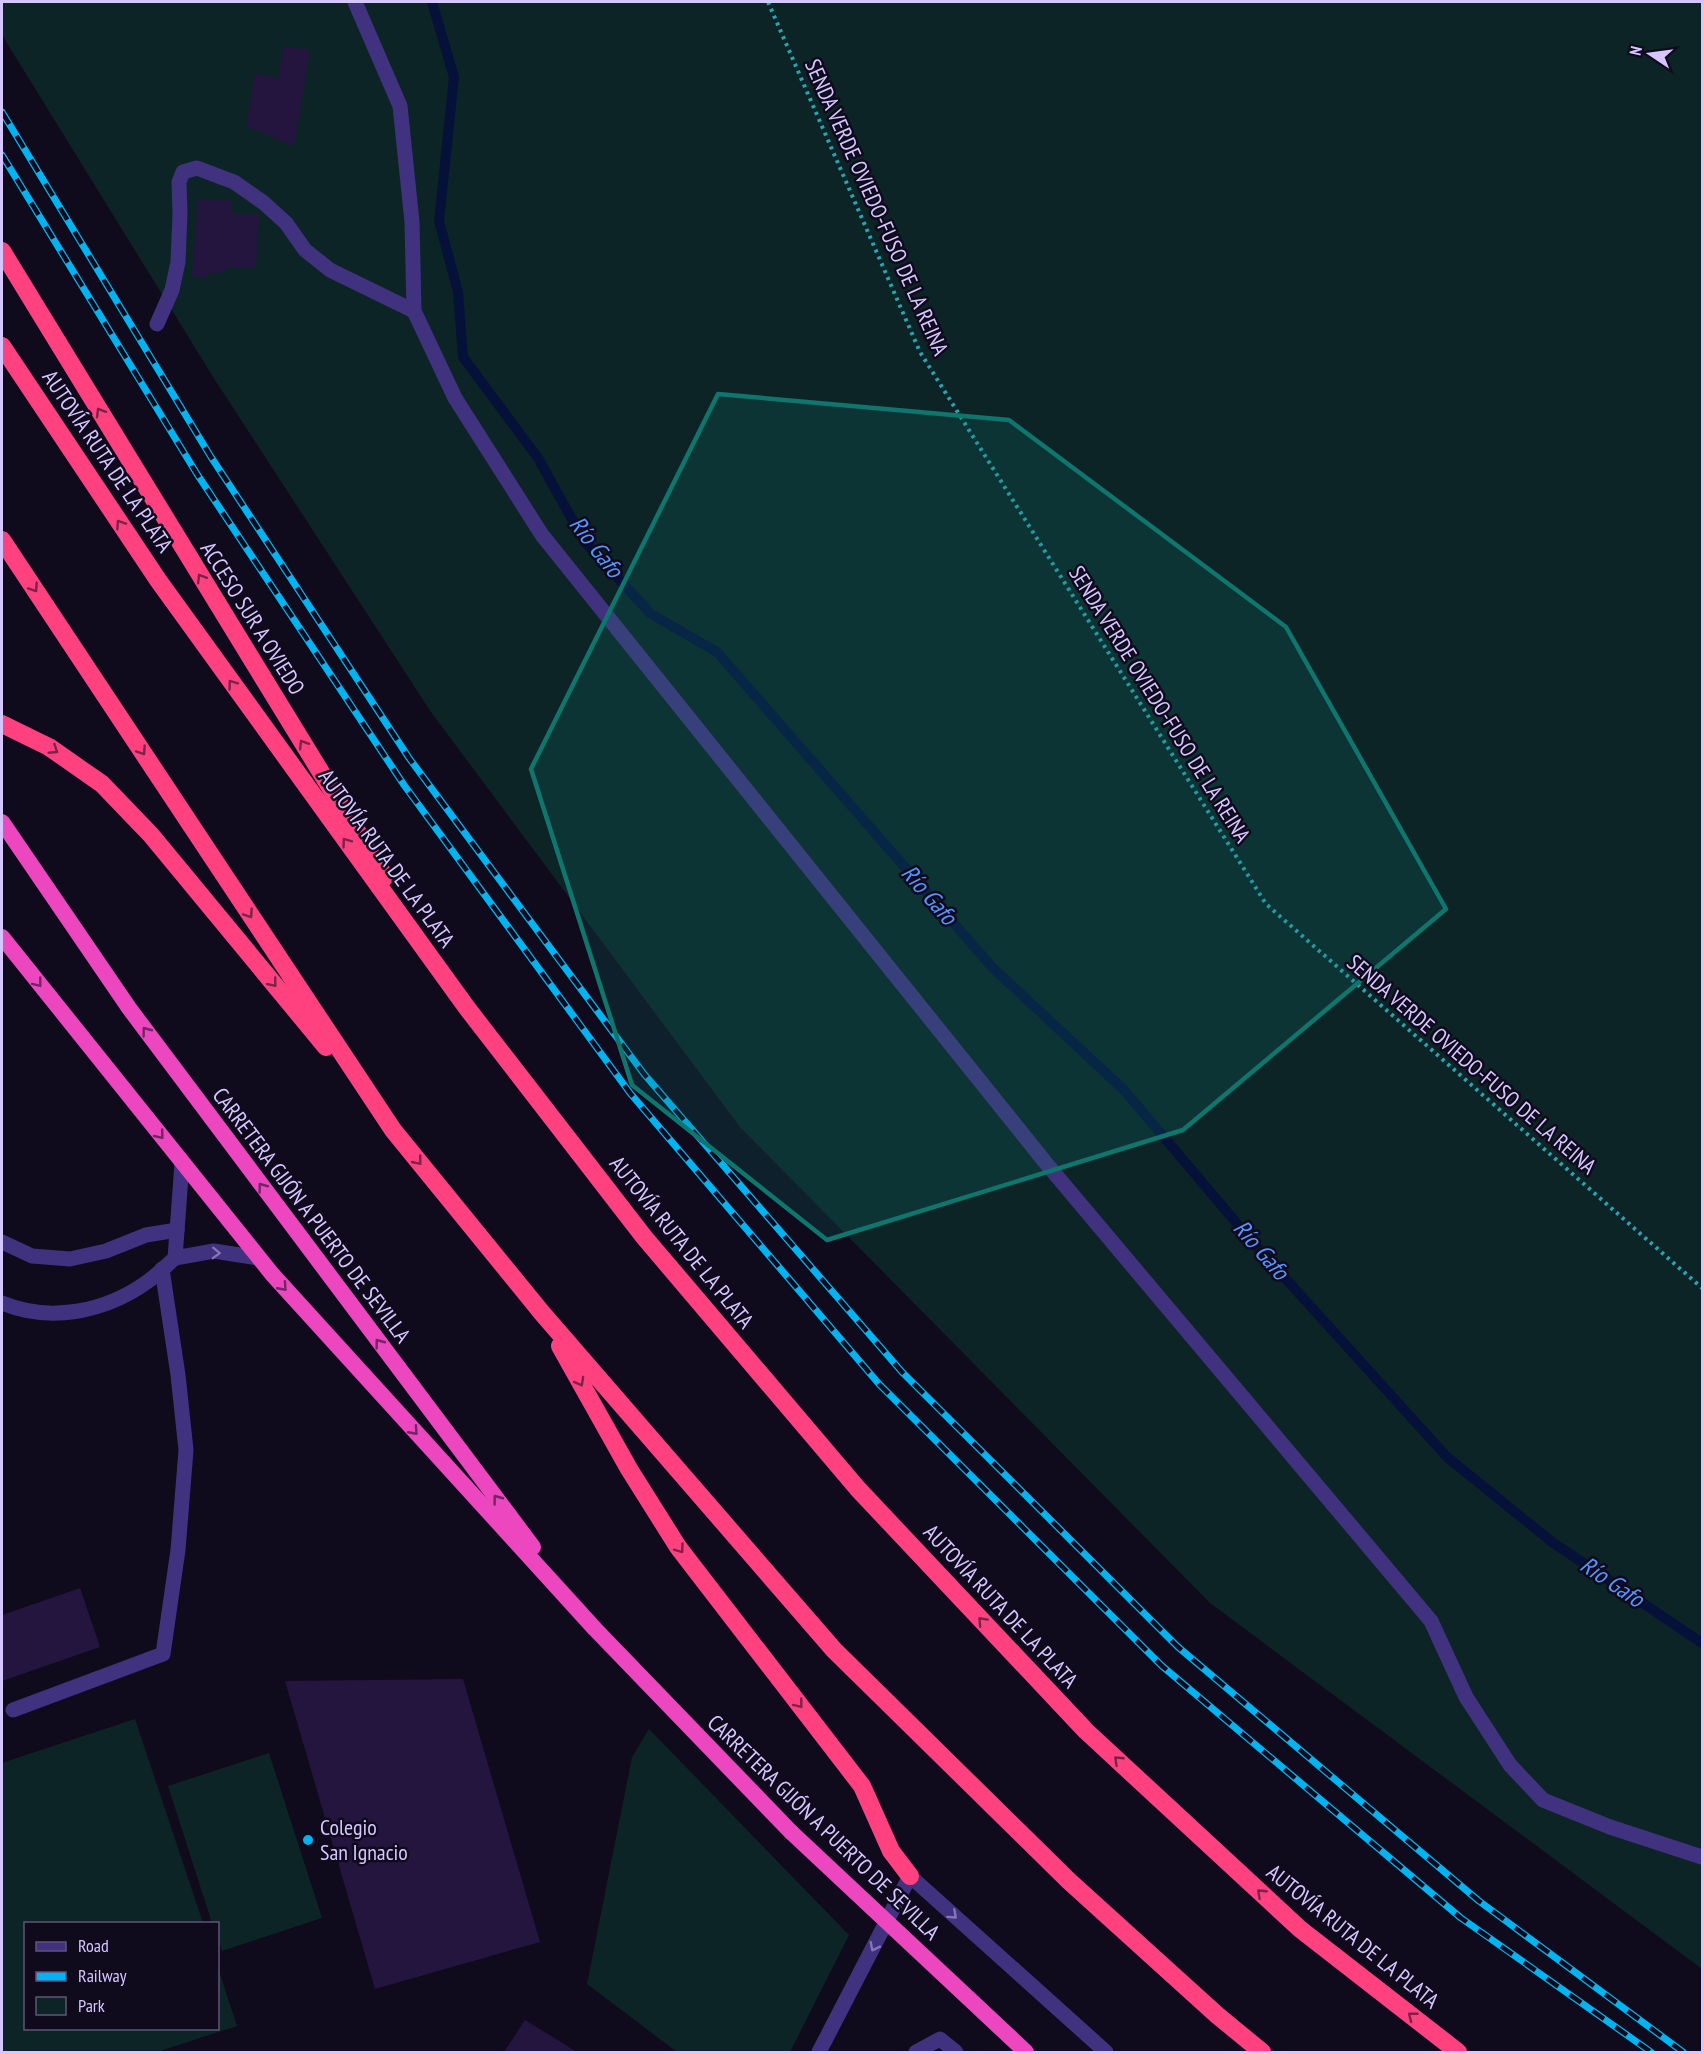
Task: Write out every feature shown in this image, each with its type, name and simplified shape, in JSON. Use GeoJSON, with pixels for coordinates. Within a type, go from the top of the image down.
{"type":"FeatureCollection","features":[{"type":"Feature","properties":{"kind":"highway","name":"ACCESO SUR A OVIEDO"},"geometry":{"type":"LineString","coordinates":[[2,251],[466,1008]]}},
{"type":"Feature","properties":{"kind":"highway","name":"AUTOVÍA RUTA DE LA PLATA"},"geometry":{"type":"LineString","coordinates":[[2,346],[158,579],[466,1008],[644,1237],[858,1489],[1086,1731],[1300,1929],[1458,2052]]}},
{"type":"Feature","properties":{"kind":"highway"},"geometry":{"type":"LineString","coordinates":[[2,540],[393,1130]]}},
{"type":"Feature","properties":{"kind":"highway"},"geometry":{"type":"LineString","coordinates":[[2,724],[49,747],[102,784],[152,835],[542,1313],[834,1650],[1069,1881],[1216,2015],[1262,2052]]}},
{"type":"Feature","properties":{"kind":"highway","name":"CARRETERA GIJÓN A PUERTO DE SEVILLA"},"geometry":{"type":"LineString","coordinates":[[2,822],[136,1018],[595,1629]]}},
{"type":"Feature","properties":{"kind":"highway","name":"CARRETERA GIJÓN A PUERTO DE SEVILLA"},"geometry":{"type":"LineString","coordinates":[[2,937],[258,1258],[595,1629],[791,1832],[1026,2052]]}},
{"type":"Feature","properties":{"kind":"highway"},"geometry":{"type":"LineString","coordinates":[[542,1313],[629,1469],[678,1547],[862,1786],[891,1851],[910,1876]]}},
{"type":"Feature","properties":{"kind":"street"},"geometry":{"type":"LineString","coordinates":[[356,2],[400,106],[412,222],[414,311],[455,399],[542,535],[1045,1162],[1431,1621],[1466,1697],[1510,1765],[1543,1800],[1610,1827],[1702,1857]]}},
{"type":"Feature","properties":{"kind":"street"},"geometry":{"type":"LineString","coordinates":[[157,324],[171,290],[178,262],[179,182],[183,172],[197,168],[234,182],[264,203],[286,222],[305,250],[330,270],[414,311]]}},
{"type":"Feature","properties":{"kind":"street"},"geometry":{"type":"LineString","coordinates":[[175,1258],[182,1163]]}},
{"type":"Feature","properties":{"kind":"street"},"geometry":{"type":"LineString","coordinates":[[2,1242],[32,1256],[69,1260],[106,1251],[146,1234],[177,1230]]}},
{"type":"Feature","properties":{"kind":"street"},"geometry":{"type":"LineString","coordinates":[[2,1303],[19,1310],[63,1314],[106,1304],[147,1282],[175,1258],[214,1251],[258,1258]]}},
{"type":"Feature","properties":{"kind":"street"},"geometry":{"type":"LineString","coordinates":[[13,1710],[163,1654],[178,1550],[186,1450],[178,1375],[162,1269]]}},
{"type":"Feature","properties":{"kind":"street"},"geometry":{"type":"LineString","coordinates":[[819,2052],[910,1876],[1106,2052]]}},
{"type":"Feature","properties":{"kind":"street"},"geometry":{"type":"LineString","coordinates":[[916,2052],[940,2039],[956,2052]]}},
{"type":"Feature","properties":{"kind":"path","name":"SENDA VERDE OVIEDO-FUSO DE LA REINA"},"geometry":{"type":"LineString","coordinates":[[768,2],[920,352],[1266,904],[1702,1288]]}},
{"type":"Feature","properties":{"kind":"highlighted area"},"geometry":{"type":"Polygon","coordinates":[[[718,394],[1009,420],[1286,627],[1446,909],[1183,1130],[827,1240],[632,1085],[531,769],[718,394]]]}},
{"type":"Feature","properties":{"kind":"green space"},"geometry":{"type":"Polygon","coordinates":[[[2,2],[1702,2],[1702,1969],[1210,1603],[740,1127],[431,712],[215,380],[2,35],[2,2]]]}},
{"type":"Feature","properties":{"kind":"green space"},"geometry":{"type":"Polygon","coordinates":[[[135,1719],[203,1922],[24,1922],[24,2030],[219,2030],[219,1971],[237,2026],[157,2052],[2,2052],[2,1763],[135,1719]]]}},
{"type":"Feature","properties":{"kind":"green space"},"geometry":{"type":"Polygon","coordinates":[[[649,1729],[849,1935],[790,2052],[677,2052],[587,1984],[632,1757],[649,1729]]]}},
{"type":"Feature","properties":{"kind":"green space"},"geometry":{"type":"Polygon","coordinates":[[[269,1753],[322,1918],[222,1951],[219,1942],[219,1922],[212,1922],[168,1786],[269,1753]]]}},
{"type":"Feature","properties":{"kind":"building"},"geometry":{"type":"Polygon","coordinates":[[[283,46],[310,50],[294,146],[246,126],[255,73],[278,78],[283,46]]]}},
{"type":"Feature","properties":{"kind":"building"},"geometry":{"type":"Polygon","coordinates":[[[198,199],[232,201],[231,214],[259,214],[256,268],[225,267],[225,273],[207,273],[207,278],[192,276],[198,199]]]}},
{"type":"Feature","properties":{"kind":"building"},"geometry":{"type":"Polygon","coordinates":[[[80,1588],[100,1647],[2,1681],[2,1615],[80,1588]]]}},
{"type":"Feature","properties":{"kind":"building"},"geometry":{"type":"Polygon","coordinates":[[[463,1679],[540,1942],[375,1989],[285,1681],[463,1679]]]}},
{"type":"Feature","properties":{"kind":"building"},"geometry":{"type":"Polygon","coordinates":[[[525,2020],[577,2052],[504,2052],[525,2020]]]}},
{"type":"Feature","properties":{"kind":"waterway","name":"Río Gafo"},"geometry":{"type":"LineString","coordinates":[[432,2],[454,77],[439,221],[458,292],[463,357],[538,458],[584,541],[651,614],[717,652],[992,967],[1124,1090],[1256,1246],[1447,1457],[1552,1542],[1702,1643]]}},
{"type":"Feature","properties":{"kind":"railway"},"geometry":{"type":"LineString","coordinates":[[2,112],[211,457],[409,758],[644,1074],[902,1372],[1178,1647],[1479,1901],[1683,2052]]}},
{"type":"Feature","properties":{"kind":"railway"},"geometry":{"type":"LineString","coordinates":[[2,155],[197,474],[404,785],[630,1093],[879,1384],[1162,1666],[1461,1918],[1651,2052]]}},
{"type":"Feature","properties":{"kind":"place","name":"Colegio San Ignacio"},"geometry":{"type":"Point","coordinates":[308,1840]}}]}
